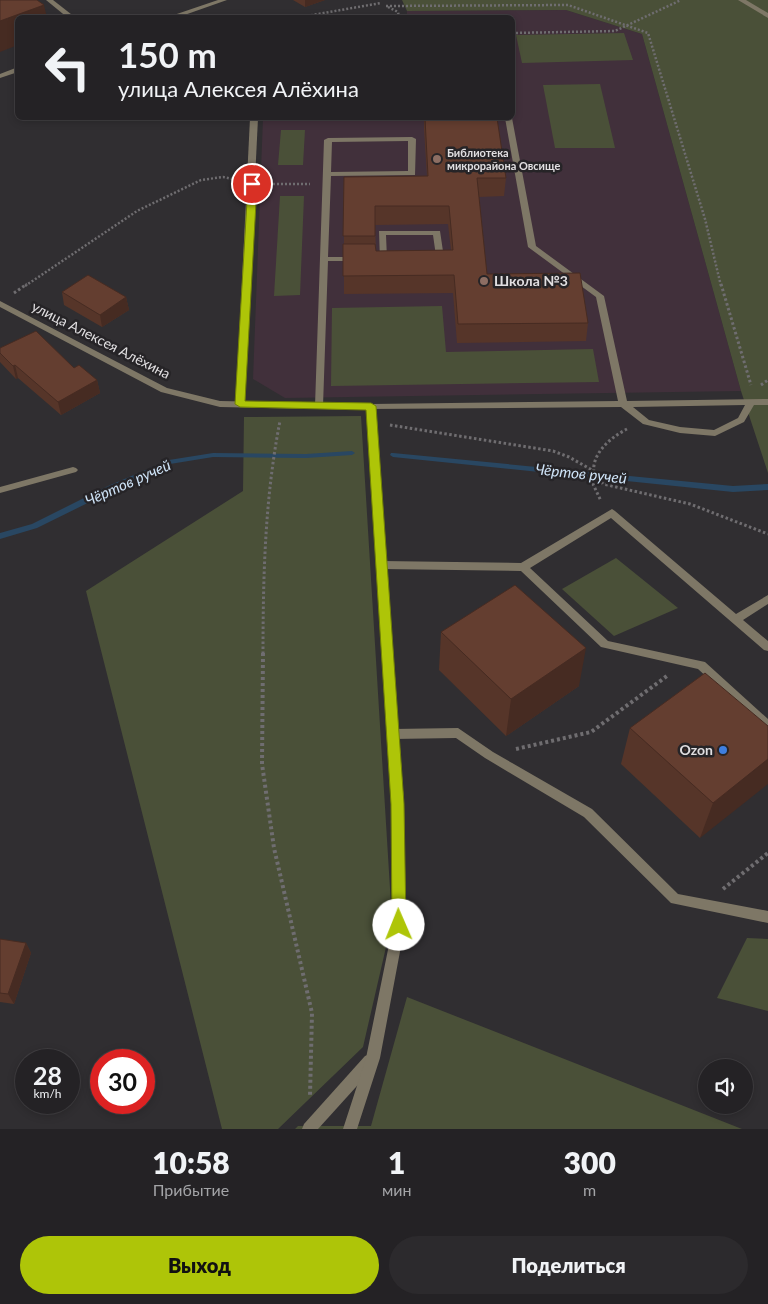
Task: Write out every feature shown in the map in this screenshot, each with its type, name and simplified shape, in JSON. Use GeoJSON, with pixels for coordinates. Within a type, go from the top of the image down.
{"type":"FeatureCollection","features":[{"type":"Feature","properties":{"kind":"street"},"geometry":{"type":"LineString","coordinates":[[49,0],[69,15]]}},
{"type":"Feature","properties":{"kind":"street"},"geometry":{"type":"LineString","coordinates":[[177,15],[224,0]]}},
{"type":"Feature","properties":{"kind":"street"},"geometry":{"type":"LineString","coordinates":[[741,0],[768,16]]}},
{"type":"Feature","properties":{"kind":"street"},"geometry":{"type":"LineString","coordinates":[[0,76],[15,70]]}},
{"type":"Feature","properties":{"kind":"street"},"geometry":{"type":"LineString","coordinates":[[240,404],[254,120]]}},
{"type":"Feature","properties":{"kind":"street"},"geometry":{"type":"LineString","coordinates":[[508,120],[532,247],[600,296],[623,404],[646,422],[680,430],[715,433],[741,420],[750,402]]}},
{"type":"Feature","properties":{"kind":"street"},"geometry":{"type":"LineString","coordinates":[[319,406],[326,174],[328,140],[412,139],[412,173],[326,174]]}},
{"type":"Feature","properties":{"kind":"street"},"geometry":{"type":"LineString","coordinates":[[383,258],[382,233],[437,233],[440,258],[430,258]]}},
{"type":"Feature","properties":{"kind":"street"},"geometry":{"type":"LineString","coordinates":[[373,259],[392,258]]}},
{"type":"Feature","properties":{"kind":"street"},"geometry":{"type":"LineString","coordinates":[[324,259],[363,259]]}},
{"type":"Feature","properties":{"kind":"street","name":"улица Алексея Алёхина"},"geometry":{"type":"LineString","coordinates":[[0,304],[164,390],[220,404],[371,406],[768,402]]}},
{"type":"Feature","properties":{"kind":"street"},"geometry":{"type":"LineString","coordinates":[[350,1129],[373,1058],[399,925],[398,804],[371,406]]}},
{"type":"Feature","properties":{"kind":"street"},"geometry":{"type":"LineString","coordinates":[[0,490],[74,470]]}},
{"type":"Feature","properties":{"kind":"street"},"geometry":{"type":"LineString","coordinates":[[382,565],[523,567],[612,513],[768,647]]}},
{"type":"Feature","properties":{"kind":"street"},"geometry":{"type":"LineString","coordinates":[[523,567],[605,644],[701,665],[768,726]]}},
{"type":"Feature","properties":{"kind":"street"},"geometry":{"type":"LineString","coordinates":[[735,620],[768,599]]}},
{"type":"Feature","properties":{"kind":"street"},"geometry":{"type":"LineString","coordinates":[[393,734],[458,733],[489,755],[588,813],[675,899],[768,916]]}},
{"type":"Feature","properties":{"kind":"street"},"geometry":{"type":"LineString","coordinates":[[309,1129],[373,1058]]}},
{"type":"Feature","properties":{"kind":"path"},"geometry":{"type":"LineString","coordinates":[[375,0],[398,12],[398,15]]}},
{"type":"Feature","properties":{"kind":"path"},"geometry":{"type":"LineString","coordinates":[[515,32],[615,31],[681,0]]}},
{"type":"Feature","properties":{"kind":"path"},"geometry":{"type":"LineString","coordinates":[[312,15],[381,3]]}},
{"type":"Feature","properties":{"kind":"path"},"geometry":{"type":"LineString","coordinates":[[386,6],[568,4],[648,33],[705,219],[727,308],[753,390]]}},
{"type":"Feature","properties":{"kind":"path"},"geometry":{"type":"LineString","coordinates":[[8,296],[137,211],[201,180],[223,177],[252,184],[326,184]]}},
{"type":"Feature","properties":{"kind":"path"},"geometry":{"type":"LineString","coordinates":[[282,405],[274,452],[263,576],[262,764],[274,848],[312,1013],[310,1100]]}},
{"type":"Feature","properties":{"kind":"path"},"geometry":{"type":"LineString","coordinates":[[372,422],[449,436],[553,451],[569,457],[593,471]]}},
{"type":"Feature","properties":{"kind":"path"},"geometry":{"type":"LineString","coordinates":[[646,422],[623,430],[607,444],[594,460],[593,471],[596,480],[605,486],[690,504],[768,534]]}},
{"type":"Feature","properties":{"kind":"path"},"geometry":{"type":"LineString","coordinates":[[596,480],[593,484],[599,499],[612,513]]}},
{"type":"Feature","properties":{"kind":"path"},"geometry":{"type":"LineString","coordinates":[[489,755],[591,732],[662,681],[683,660]]}},
{"type":"Feature","properties":{"kind":"path"},"geometry":{"type":"LineString","coordinates":[[703,905],[768,853]]}},
{"type":"Feature","properties":{"kind":"shaded area","name":"Школа №3"},"geometry":{"type":"Polygon","coordinates":[[[566,10],[642,34],[741,391],[285,398],[253,379],[263,120],[515,120],[515,15],[407,15],[407,11],[566,10]]]}},
{"type":"Feature","properties":{"kind":"green space"},"geometry":{"type":"Polygon","coordinates":[[[402,0],[768,0],[768,473],[741,391],[642,34],[566,10],[407,11],[402,0]]]}},
{"type":"Feature","properties":{"kind":"green space"},"geometry":{"type":"Polygon","coordinates":[[[624,33],[633,60],[522,63],[516,35],[624,33]]]}},
{"type":"Feature","properties":{"kind":"green space"},"geometry":{"type":"Polygon","coordinates":[[[600,84],[615,148],[555,148],[543,85],[600,84]]]}},
{"type":"Feature","properties":{"kind":"green space"},"geometry":{"type":"Polygon","coordinates":[[[281,130],[305,130],[303,165],[278,165],[281,130]]]}},
{"type":"Feature","properties":{"kind":"green space"},"geometry":{"type":"Polygon","coordinates":[[[280,196],[304,196],[300,295],[274,296],[280,196]]]}},
{"type":"Feature","properties":{"kind":"green space"},"geometry":{"type":"Polygon","coordinates":[[[442,306],[446,352],[593,349],[599,382],[331,386],[332,308],[442,306]]]}},
{"type":"Feature","properties":{"kind":"green space"},"geometry":{"type":"Polygon","coordinates":[[[361,416],[392,921],[363,1047],[278,1129],[222,1129],[86,591],[243,491],[244,417],[361,416]]]}},
{"type":"Feature","properties":{"kind":"green space"},"geometry":{"type":"Polygon","coordinates":[[[616,558],[678,608],[614,636],[562,589],[616,558]]]}},
{"type":"Feature","properties":{"kind":"green space"},"geometry":{"type":"Polygon","coordinates":[[[747,938],[768,939],[768,1011],[717,998],[747,938]]]}},
{"type":"Feature","properties":{"kind":"green space"},"geometry":{"type":"Polygon","coordinates":[[[407,997],[698,1112],[698,1114],[704,1114],[742,1129],[295,1129],[298,1126],[371,1126],[407,997]]]}},
{"type":"Feature","properties":{"kind":"building"},"geometry":{"type":"Polygon","coordinates":[[[0,0],[37,0],[44,5],[15,15],[0,21],[0,0]]]}},
{"type":"Feature","properties":{"kind":"building"},"geometry":{"type":"Polygon","coordinates":[[[425,120],[497,120],[506,178],[477,178],[487,274],[580,273],[588,323],[458,324],[454,275],[343,276],[343,244],[375,244],[376,251],[453,250],[449,206],[375,206],[375,236],[343,236],[344,177],[428,176],[425,120]]]}},
{"type":"Feature","properties":{"kind":"building"},"geometry":{"type":"Polygon","coordinates":[[[88,275],[126,297],[100,315],[62,292],[88,275]]]}},
{"type":"Feature","properties":{"kind":"building"},"geometry":{"type":"Polygon","coordinates":[[[36,331],[74,368],[79,365],[97,380],[58,402],[15,365],[13,366],[0,353],[0,348],[36,331]]]}},
{"type":"Feature","properties":{"kind":"building"},"geometry":{"type":"Polygon","coordinates":[[[515,585],[586,648],[511,699],[441,632],[515,585]]]}},
{"type":"Feature","properties":{"kind":"building"},"geometry":{"type":"Polygon","coordinates":[[[705,673],[768,726],[768,759],[713,803],[630,728],[705,673]]]}},
{"type":"Feature","properties":{"kind":"building"},"geometry":{"type":"Polygon","coordinates":[[[0,939],[26,943],[8,994],[0,993],[0,939]]]}},
{"type":"Feature","properties":{"kind":"waterway","name":"Чёртов ручей"},"geometry":{"type":"LineString","coordinates":[[0,536],[34,526],[169,462],[213,455],[306,456],[352,453]]}},
{"type":"Feature","properties":{"kind":"waterway","name":"Чёртов ручей"},"geometry":{"type":"LineString","coordinates":[[393,455],[733,489],[768,487]]}},
{"type":"Feature","properties":{"kind":"place","name":"Библиотека микрорайона Овсище"},"geometry":{"type":"Point","coordinates":[437,159]}},
{"type":"Feature","properties":{"kind":"place","name":"Школа №3"},"geometry":{"type":"Point","coordinates":[484,281]}},
{"type":"Feature","properties":{"kind":"place","name":"Ozon"},"geometry":{"type":"Point","coordinates":[723,750]}},
{"type":"Feature","properties":{"kind":"route"},"geometry":{"type":"LineString","coordinates":[[252,184],[240,404],[371,406],[398,804],[399,925]]}}]}
